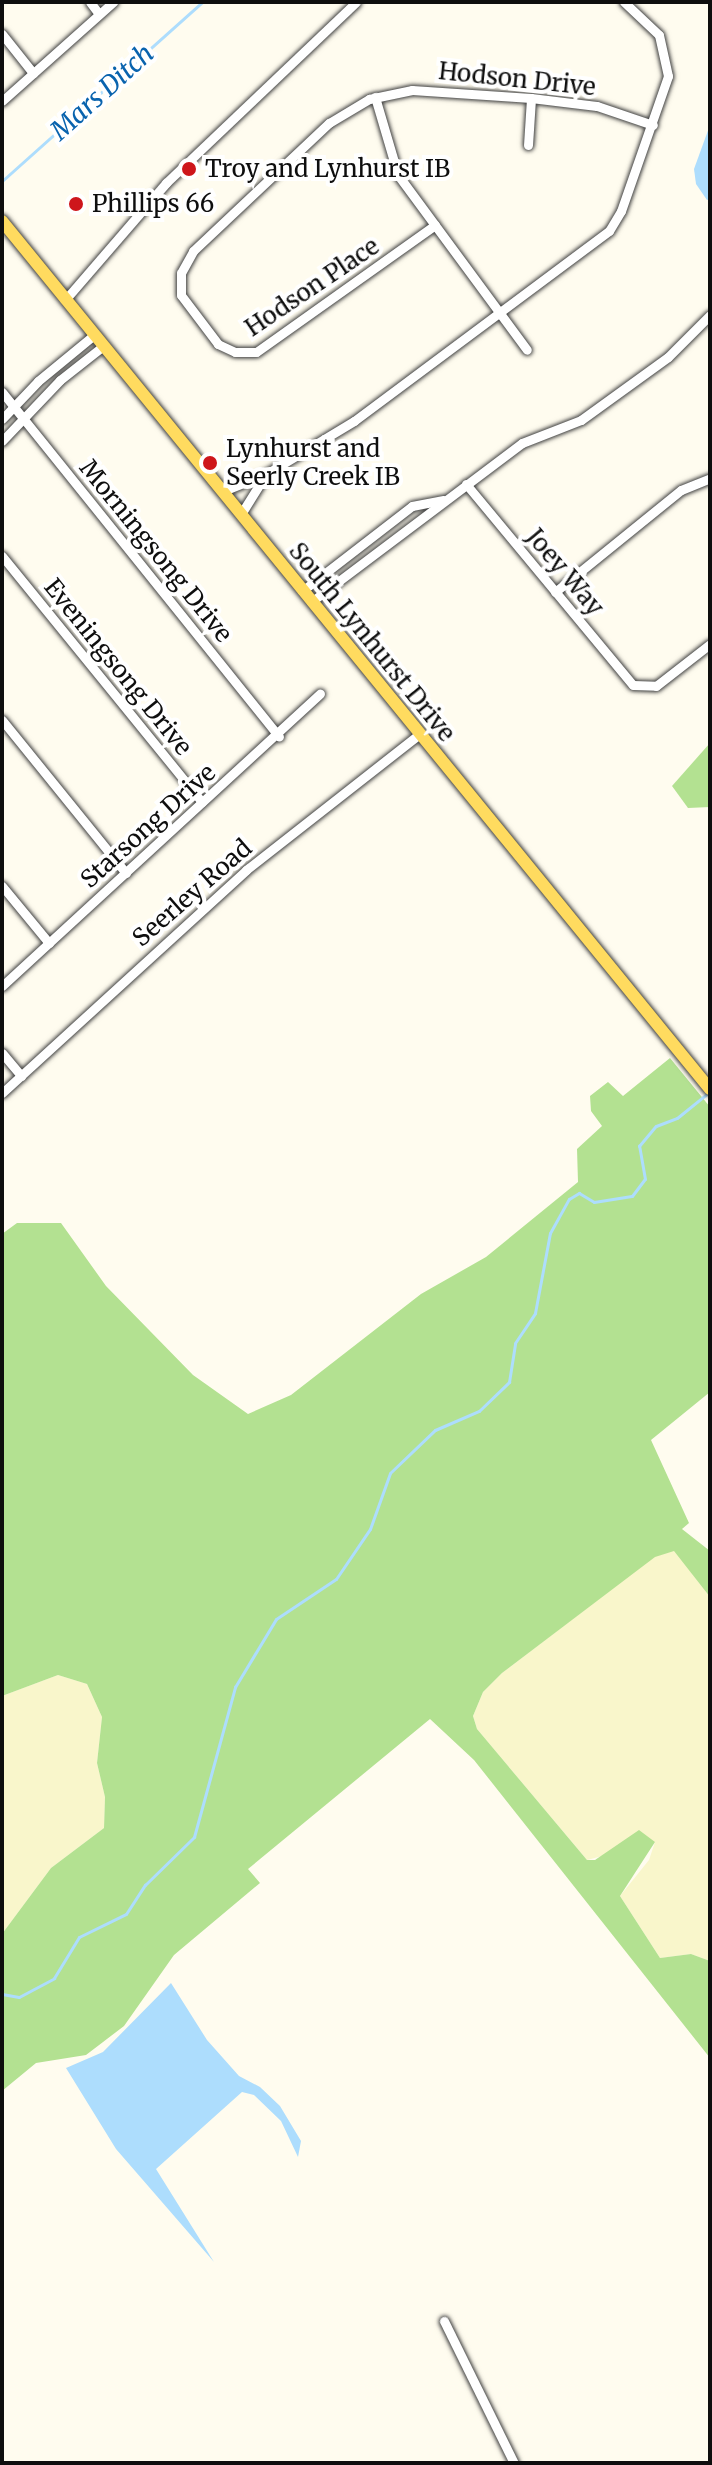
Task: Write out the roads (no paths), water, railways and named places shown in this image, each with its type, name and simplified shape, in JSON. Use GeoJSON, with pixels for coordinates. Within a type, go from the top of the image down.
{"type":"FeatureCollection","features":[{"type":"Feature","properties":{"kind":"main road","name":"South Lynhurst Drive"},"geometry":{"type":"LineString","coordinates":[[2,221],[418,735],[708,1086]]}},
{"type":"Feature","properties":{"kind":"street"},"geometry":{"type":"LineString","coordinates":[[90,2],[99,14]]}},
{"type":"Feature","properties":{"kind":"street"},"geometry":{"type":"LineString","coordinates":[[2,101],[113,2]]}},
{"type":"Feature","properties":{"kind":"street"},"geometry":{"type":"LineString","coordinates":[[65,300],[166,183],[356,2]]}},
{"type":"Feature","properties":{"kind":"street"},"geometry":{"type":"LineString","coordinates":[[223,491],[266,474],[354,421],[609,231],[666,90],[666,53],[654,26],[624,2]]}},
{"type":"Feature","properties":{"kind":"street"},"geometry":{"type":"LineString","coordinates":[[2,34],[33,73]]}},
{"type":"Feature","properties":{"kind":"street","name":"Hodson Drive"},"geometry":{"type":"LineString","coordinates":[[375,97],[422,90],[531,98],[597,106],[653,125]]}},
{"type":"Feature","properties":{"kind":"street"},"geometry":{"type":"LineString","coordinates":[[375,97],[395,171],[527,350]]}},
{"type":"Feature","properties":{"kind":"street","name":"Hodson Place"},"geometry":{"type":"LineString","coordinates":[[375,97],[329,123],[190,255],[181,273],[184,302],[218,344],[235,352],[256,352],[435,225]]}},
{"type":"Feature","properties":{"kind":"street"},"geometry":{"type":"LineString","coordinates":[[528,145],[531,98]]}},
{"type":"Feature","properties":{"kind":"street"},"geometry":{"type":"LineString","coordinates":[[311,602],[522,443],[581,420],[668,357],[710,315]]}},
{"type":"Feature","properties":{"kind":"street"},"geometry":{"type":"LineString","coordinates":[[2,419],[12,405],[99,340]]}},
{"type":"Feature","properties":{"kind":"street"},"geometry":{"type":"LineString","coordinates":[[2,441],[99,340]]}},
{"type":"Feature","properties":{"kind":"street","name":"Morningsong Drive"},"geometry":{"type":"LineString","coordinates":[[2,392],[279,736]]}},
{"type":"Feature","properties":{"kind":"street"},"geometry":{"type":"LineString","coordinates":[[241,514],[266,474]]}},
{"type":"Feature","properties":{"kind":"street"},"geometry":{"type":"LineString","coordinates":[[555,592],[681,490],[710,478]]}},
{"type":"Feature","properties":{"kind":"street","name":"Joey Way"},"geometry":{"type":"LineString","coordinates":[[466,484],[633,685],[656,686],[710,644]]}},
{"type":"Feature","properties":{"kind":"street"},"geometry":{"type":"LineString","coordinates":[[302,591],[412,506],[446,499]]}},
{"type":"Feature","properties":{"kind":"street","name":"Eveningsong Drive"},"geometry":{"type":"LineString","coordinates":[[2,556],[202,802]]}},
{"type":"Feature","properties":{"kind":"street","name":"Starsong Drive"},"geometry":{"type":"LineString","coordinates":[[2,986],[202,802],[279,736],[320,694]]}},
{"type":"Feature","properties":{"kind":"street"},"geometry":{"type":"LineString","coordinates":[[2,720],[126,873]]}},
{"type":"Feature","properties":{"kind":"street","name":"Seerley Road"},"geometry":{"type":"LineString","coordinates":[[2,1093],[246,870],[418,735]]}},
{"type":"Feature","properties":{"kind":"street"},"geometry":{"type":"LineString","coordinates":[[2,886],[49,943]]}},
{"type":"Feature","properties":{"kind":"street"},"geometry":{"type":"LineString","coordinates":[[2,1053],[21,1076]]}},
{"type":"Feature","properties":{"kind":"street"},"geometry":{"type":"LineString","coordinates":[[444,2321],[514,2463]]}},
{"type":"Feature","properties":{"kind":"water"},"geometry":{"type":"Polygon","coordinates":[[[710,125],[710,199],[707,200],[696,184],[694,169],[710,125]]]}},
{"type":"Feature","properties":{"kind":"water"},"geometry":{"type":"Polygon","coordinates":[[[171,1983],[207,2040],[239,2076],[260,2087],[280,2106],[301,2141],[298,2157],[281,2121],[254,2095],[242,2092],[156,2169],[214,2262],[116,2149],[66,2068],[103,2052],[171,1983]]]}},
{"type":"Feature","properties":{"kind":"waterway","name":"Mars Ditch"},"geometry":{"type":"LineString","coordinates":[[2,181],[202,2]]}},
{"type":"Feature","properties":{"kind":"waterway"},"geometry":{"type":"LineString","coordinates":[[2,1994],[19,1997],[54,1978],[79,1937],[126,1914],[145,1885],[194,1837],[235,1687],[276,1619],[336,1579],[370,1529],[390,1473],[435,1430],[479,1411],[509,1382],[515,1343],[535,1313],[550,1233],[569,1199],[579,1193],[594,1202],[632,1196],[645,1179],[639,1146],[656,1126],[677,1118],[708,1093]]}},
{"type":"Feature","properties":{"kind":"place","name":"Troy and Lynhurst IB"},"geometry":{"type":"Point","coordinates":[189,169]}},
{"type":"Feature","properties":{"kind":"place","name":"Phillips 66"},"geometry":{"type":"Point","coordinates":[76,204]}},
{"type":"Feature","properties":{"kind":"place","name":"Lynhurst and Seerly Creek IB"},"geometry":{"type":"Point","coordinates":[210,463]}}]}
